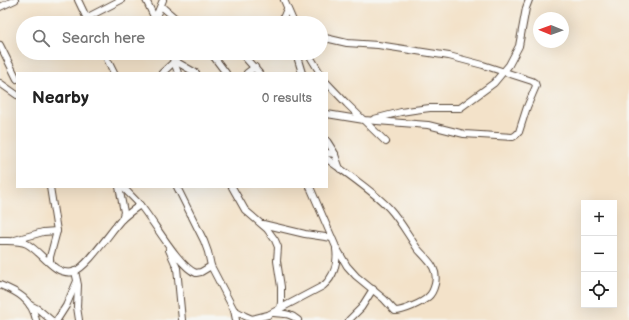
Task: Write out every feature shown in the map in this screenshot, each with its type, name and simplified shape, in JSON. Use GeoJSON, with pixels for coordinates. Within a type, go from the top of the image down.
{"type":"FeatureCollection","features":[{"type":"Feature","properties":{"kind":"street"},"geometry":{"type":"LineString","coordinates":[[0,7],[15,0]]}},
{"type":"Feature","properties":{"kind":"street"},"geometry":{"type":"LineString","coordinates":[[78,0],[86,16]]}},
{"type":"Feature","properties":{"kind":"street"},"geometry":{"type":"LineString","coordinates":[[95,16],[121,0]]}},
{"type":"Feature","properties":{"kind":"street"},"geometry":{"type":"LineString","coordinates":[[146,0],[154,16]]}},
{"type":"Feature","properties":{"kind":"street"},"geometry":{"type":"LineString","coordinates":[[284,0],[291,16]]}},
{"type":"Feature","properties":{"kind":"street"},"geometry":{"type":"LineString","coordinates":[[367,120],[414,110],[430,108],[460,108],[494,84],[512,60],[519,46],[526,8],[529,0]]}},
{"type":"Feature","properties":{"kind":"street"},"geometry":{"type":"LineString","coordinates":[[158,16],[162,3],[174,16]]}},
{"type":"Feature","properties":{"kind":"street"},"geometry":{"type":"LineString","coordinates":[[284,16],[287,8]]}},
{"type":"Feature","properties":{"kind":"street"},"geometry":{"type":"LineString","coordinates":[[328,39],[347,43],[378,45],[450,56],[532,81],[536,86],[519,132],[513,137],[464,134],[428,125],[367,120],[328,114]]}},
{"type":"Feature","properties":{"kind":"street"},"geometry":{"type":"LineString","coordinates":[[0,45],[16,77]]}},
{"type":"Feature","properties":{"kind":"street"},"geometry":{"type":"LineString","coordinates":[[108,60],[114,72]]}},
{"type":"Feature","properties":{"kind":"street"},"geometry":{"type":"LineString","coordinates":[[216,60],[225,72]]}},
{"type":"Feature","properties":{"kind":"street"},"geometry":{"type":"LineString","coordinates":[[248,60],[258,72]]}},
{"type":"Feature","properties":{"kind":"street"},"geometry":{"type":"LineString","coordinates":[[298,60],[302,72]]}},
{"type":"Feature","properties":{"kind":"street"},"geometry":{"type":"LineString","coordinates":[[312,60],[319,72]]}},
{"type":"Feature","properties":{"kind":"street"},"geometry":{"type":"LineString","coordinates":[[163,72],[175,61]]}},
{"type":"Feature","properties":{"kind":"street"},"geometry":{"type":"LineString","coordinates":[[175,61],[178,72]]}},
{"type":"Feature","properties":{"kind":"street"},"geometry":{"type":"LineString","coordinates":[[175,61],[194,72]]}},
{"type":"Feature","properties":{"kind":"street"},"geometry":{"type":"LineString","coordinates":[[248,72],[255,67]]}},
{"type":"Feature","properties":{"kind":"street"},"geometry":{"type":"LineString","coordinates":[[0,83],[16,93]]}},
{"type":"Feature","properties":{"kind":"street"},"geometry":{"type":"LineString","coordinates":[[328,85],[367,120],[386,142]]}},
{"type":"Feature","properties":{"kind":"street"},"geometry":{"type":"LineString","coordinates":[[328,143],[335,154],[340,168]]}},
{"type":"Feature","properties":{"kind":"street"},"geometry":{"type":"LineString","coordinates":[[328,153],[335,154]]}},
{"type":"Feature","properties":{"kind":"street"},"geometry":{"type":"LineString","coordinates":[[310,188],[336,247],[352,272],[373,289],[395,311],[418,304],[430,296],[435,286],[436,273],[429,259],[418,249],[389,208],[328,160]]}},
{"type":"Feature","properties":{"kind":"street"},"geometry":{"type":"LineString","coordinates":[[50,188],[57,231],[50,257],[52,266]]}},
{"type":"Feature","properties":{"kind":"street"},"geometry":{"type":"LineString","coordinates":[[119,188],[124,212],[124,216],[121,220]]}},
{"type":"Feature","properties":{"kind":"street"},"geometry":{"type":"LineString","coordinates":[[124,188],[140,206],[166,243],[192,272],[200,272],[211,266]]}},
{"type":"Feature","properties":{"kind":"street"},"geometry":{"type":"LineString","coordinates":[[178,188],[204,241],[211,266],[234,310],[236,320]]}},
{"type":"Feature","properties":{"kind":"street"},"geometry":{"type":"LineString","coordinates":[[233,188],[245,210],[267,229],[278,247],[277,261],[281,287],[281,302],[277,311]]}},
{"type":"Feature","properties":{"kind":"street"},"geometry":{"type":"LineString","coordinates":[[0,241],[20,242],[33,248],[52,266],[60,270],[70,272],[75,271],[83,265],[121,220],[140,206]]}},
{"type":"Feature","properties":{"kind":"street"},"geometry":{"type":"LineString","coordinates":[[261,224],[305,234],[332,238]]}},
{"type":"Feature","properties":{"kind":"street"},"geometry":{"type":"LineString","coordinates":[[9,241],[43,232],[57,231]]}},
{"type":"Feature","properties":{"kind":"street"},"geometry":{"type":"LineString","coordinates":[[166,243],[177,268],[182,320]]}},
{"type":"Feature","properties":{"kind":"street"},"geometry":{"type":"LineString","coordinates":[[234,310],[252,319],[262,317],[277,311],[323,286],[330,281],[336,265],[336,247]]}},
{"type":"Feature","properties":{"kind":"street"},"geometry":{"type":"LineString","coordinates":[[75,271],[78,290],[77,307],[79,320]]}},
{"type":"Feature","properties":{"kind":"street"},"geometry":{"type":"LineString","coordinates":[[57,320],[66,306],[77,281]]}},
{"type":"Feature","properties":{"kind":"street"},"geometry":{"type":"LineString","coordinates":[[0,285],[25,299],[30,305],[36,320]]}},
{"type":"Feature","properties":{"kind":"street"},"geometry":{"type":"LineString","coordinates":[[349,320],[361,308],[373,289]]}},
{"type":"Feature","properties":{"kind":"street"},"geometry":{"type":"LineString","coordinates":[[30,305],[38,309],[51,320]]}},
{"type":"Feature","properties":{"kind":"street"},"geometry":{"type":"LineString","coordinates":[[277,311],[294,316],[298,320]]}}]}
